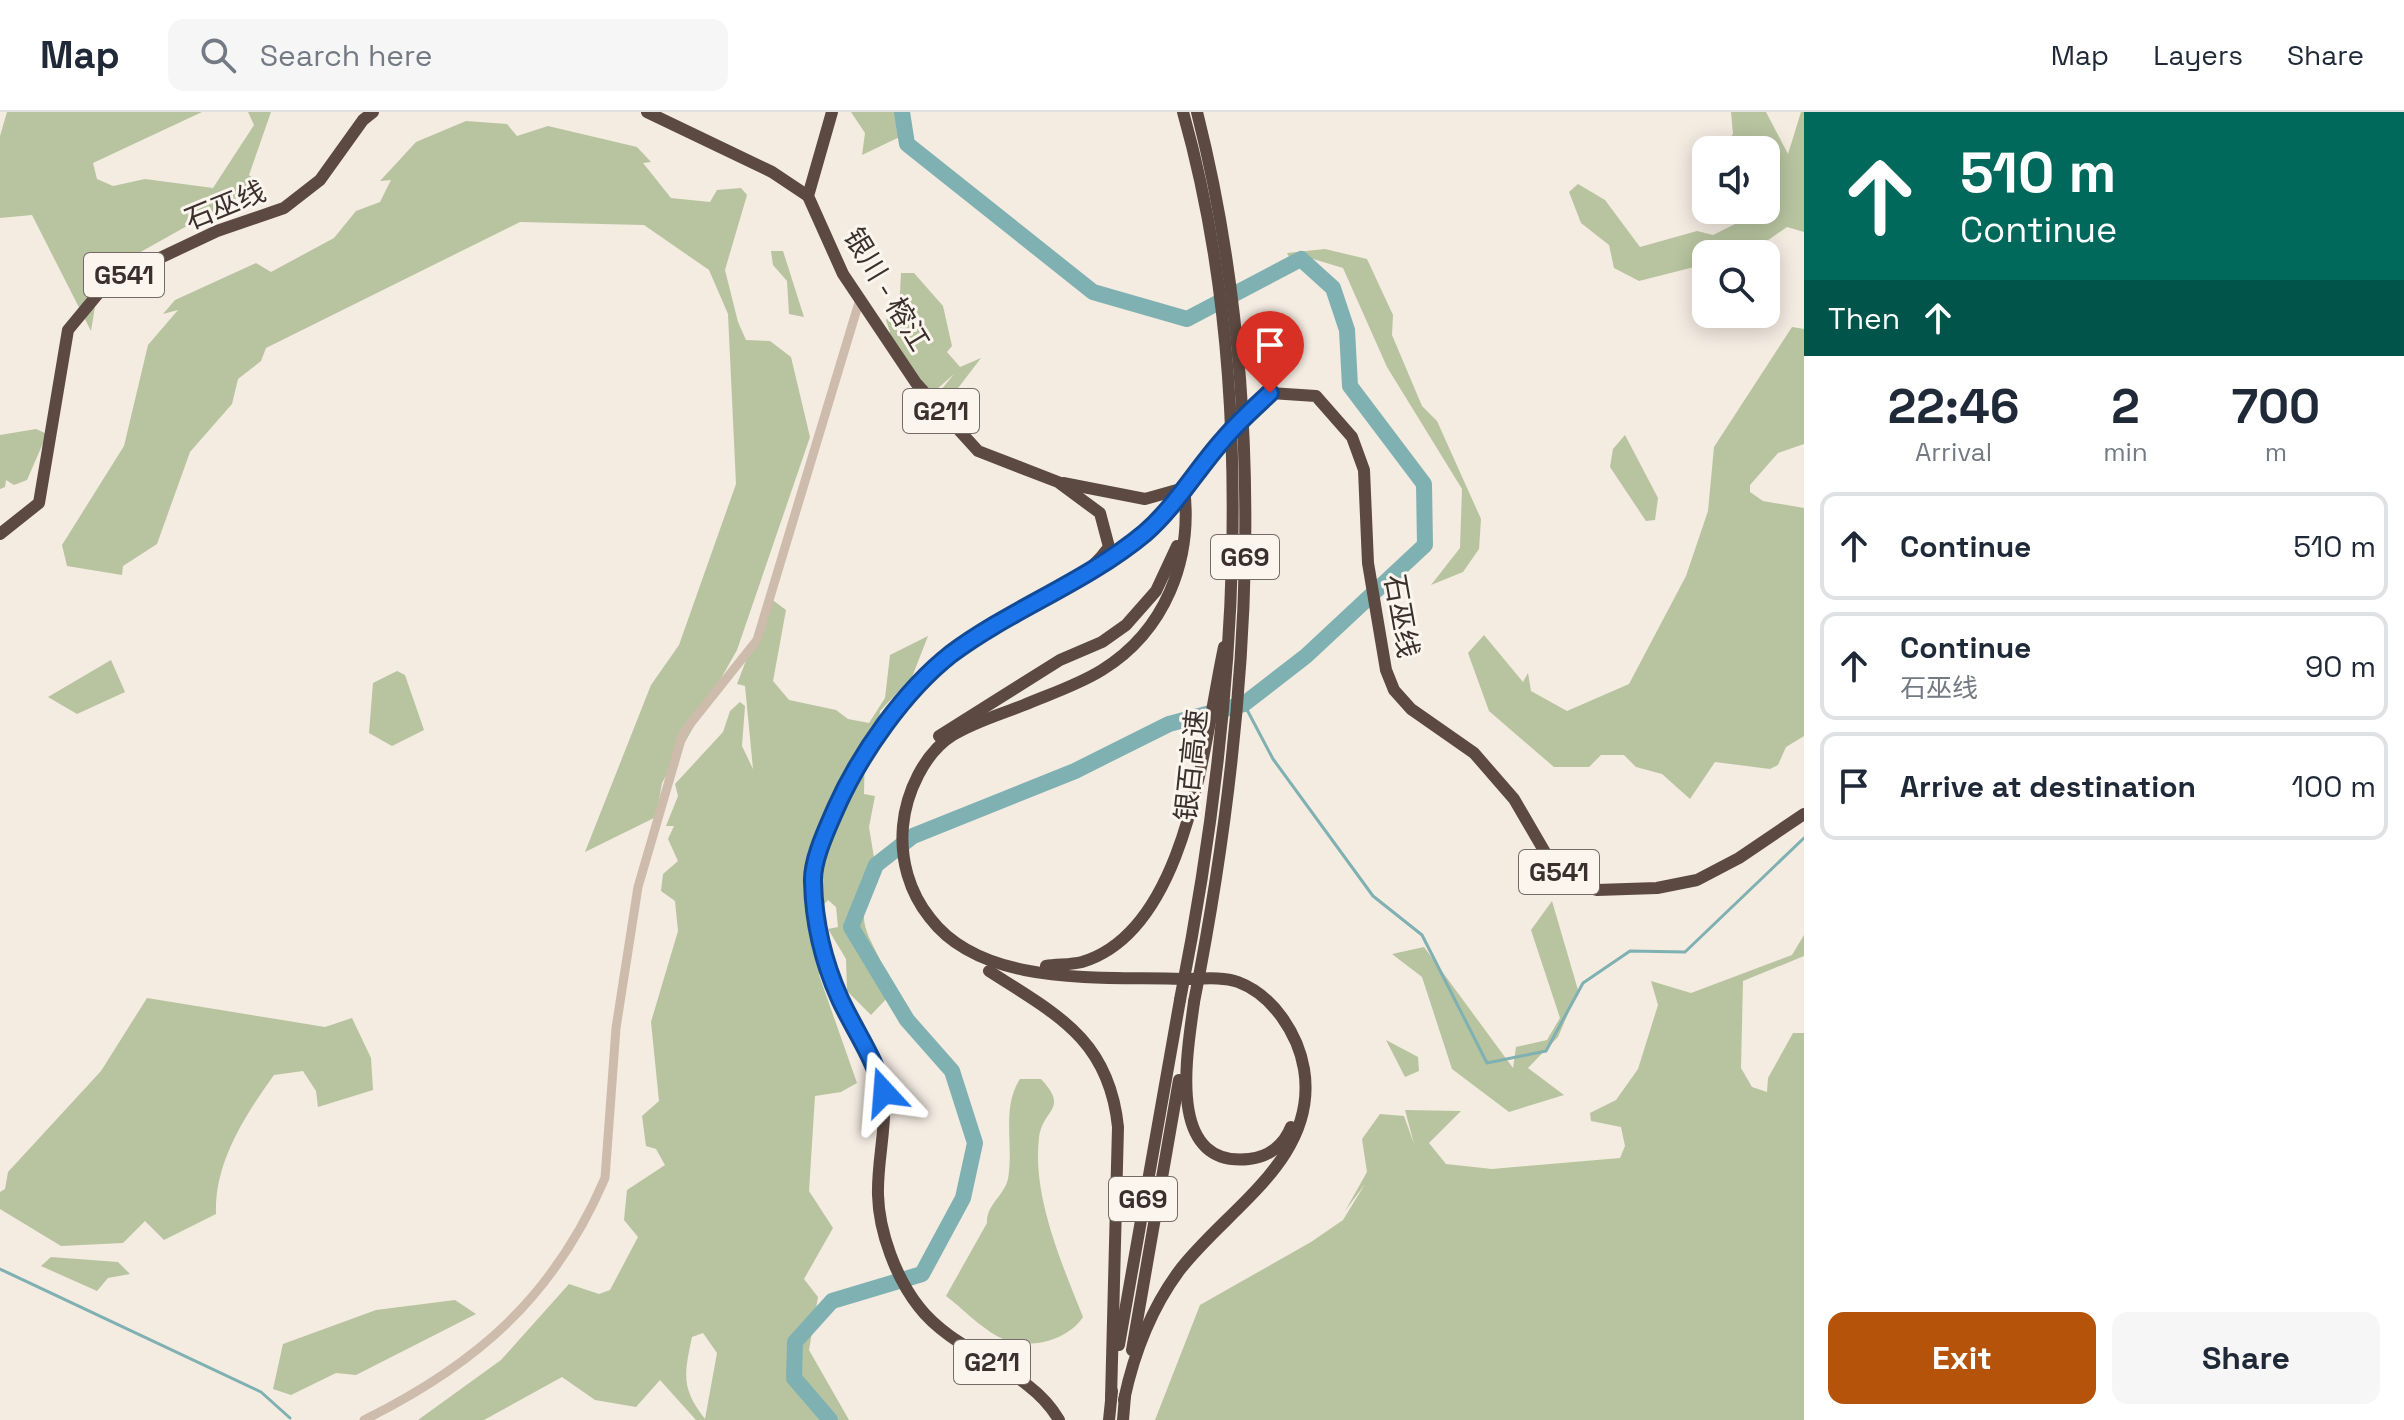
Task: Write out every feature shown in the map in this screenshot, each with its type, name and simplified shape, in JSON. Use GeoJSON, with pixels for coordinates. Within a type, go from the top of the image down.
{"type":"FeatureCollection","features":[{"type":"Feature","properties":{"kind":"highway","name":"石巫线"},"geometry":{"type":"LineString","coordinates":[[0,534],[39,503],[68,330],[107,283],[217,231],[284,208],[320,180],[363,120],[373,112]]}},
{"type":"Feature","properties":{"kind":"highway"},"geometry":{"type":"LineString","coordinates":[[647,112],[772,172],[808,196],[832,112]]}},
{"type":"Feature","properties":{"kind":"highway","name":"银百高速"},"geometry":{"type":"LineString","coordinates":[[1109,1420],[1118,1399],[1143,1273],[1187,1001],[1213,802],[1226,634],[1233,504],[1228,373],[1211,244],[1183,112]]}},
{"type":"Feature","properties":{"kind":"highway","name":"银百高速"},"geometry":{"type":"LineString","coordinates":[[1187,1001],[1228,789],[1246,504],[1243,401],[1232,285],[1197,112]]}},
{"type":"Feature","properties":{"kind":"highway","name":"银川 - 榕江"},"geometry":{"type":"LineString","coordinates":[[808,196],[843,274],[916,383],[978,451],[1058,482],[1100,513],[1109,547],[1094,568]]}},
{"type":"Feature","properties":{"kind":"highway","name":"石巫线"},"geometry":{"type":"LineString","coordinates":[[1184,488],[1224,437],[1270,393],[1316,396],[1352,437],[1364,470],[1368,563],[1386,670],[1394,690],[1411,709],[1474,753],[1504,788],[1568,883],[1597,890],[1657,888],[1697,880],[1739,858],[1804,814]]}},
{"type":"Feature","properties":{"kind":"highway"},"geometry":{"type":"LineString","coordinates":[[1058,482],[1145,499],[1184,488]]}},
{"type":"Feature","properties":{"kind":"highway"},"geometry":{"type":"LineString","coordinates":[[1094,568],[1147,532],[1184,488]]}},
{"type":"Feature","properties":{"kind":"highway"},"geometry":{"type":"LineString","coordinates":[[1118,1399],[1118,1127],[1114,1098],[1098,1059],[1074,1028],[937,939],[897,867],[899,825],[905,784],[919,759],[937,738],[1060,660],[1115,634],[1156,591],[1179,542],[1184,488]]}},
{"type":"Feature","properties":{"kind":"highway"},"geometry":{"type":"LineString","coordinates":[[899,825],[918,775],[953,735],[1073,684],[1125,653],[1163,606],[1184,548],[1184,488]]}},
{"type":"Feature","properties":{"kind":"highway","name":"G211"},"geometry":{"type":"LineString","coordinates":[[1059,1420],[1050,1405],[1009,1373],[966,1347],[920,1308],[889,1253],[878,1197],[884,1092],[874,1060],[828,970],[818,938],[812,878],[830,822],[854,767],[900,708],[949,656],[1094,568]]}},
{"type":"Feature","properties":{"kind":"highway"},"geometry":{"type":"LineString","coordinates":[[1015,969],[1081,962],[1100,954],[1125,935],[1155,901],[1170,876],[1185,834],[1226,634]]}},
{"type":"Feature","properties":{"kind":"highway"},"geometry":{"type":"LineString","coordinates":[[909,892],[951,941],[981,959],[1015,969],[1235,981],[1274,1008],[1294,1038],[1302,1060],[1304,1108],[1293,1142],[1281,1162],[1190,1257],[1169,1285],[1141,1340],[1118,1399]]}},
{"type":"Feature","properties":{"kind":"highway"},"geometry":{"type":"LineString","coordinates":[[989,971],[1014,977],[1099,984],[1233,989],[1251,999],[1281,1031],[1297,1073],[1298,1095],[1291,1128],[1286,1138],[1269,1153],[1247,1159],[1225,1156],[1205,1144],[1193,1126],[1183,1088],[1187,1001]]}},
{"type":"Feature","properties":{"kind":"highway","name":"银百高速"},"geometry":{"type":"LineString","coordinates":[[1118,1399],[1123,1420]]}},
{"type":"Feature","properties":{"kind":"street"},"geometry":{"type":"LineString","coordinates":[[364,1420],[432,1385],[505,1328],[557,1267],[596,1199],[605,1178],[616,1028],[642,873],[683,733],[757,640],[860,299]]}},
{"type":"Feature","properties":{"kind":"green space"},"geometry":{"type":"Polygon","coordinates":[[[7,112],[202,112],[93,163],[97,179],[113,186],[145,179],[213,188],[254,125],[248,112],[271,112],[249,175],[260,185],[121,263],[98,288],[91,331],[32,215],[0,218],[0,136],[7,112]]]}},
{"type":"Feature","properties":{"kind":"green space"},"geometry":{"type":"Polygon","coordinates":[[[851,112],[910,112],[910,132],[862,155],[865,133],[851,112]]]}},
{"type":"Feature","properties":{"kind":"green space"},"geometry":{"type":"Polygon","coordinates":[[[1731,112],[1766,112],[1779,136],[1731,136],[1731,112]]]}},
{"type":"Feature","properties":{"kind":"green space"},"geometry":{"type":"Polygon","coordinates":[[[1801,112],[1804,112],[1804,232],[1787,227],[1768,240],[1692,240],[1692,268],[1639,281],[1614,268],[1609,245],[1581,223],[1569,192],[1578,184],[1605,200],[1640,247],[1697,231],[1713,235],[1735,224],[1780,224],[1780,139],[1788,154],[1801,112]]]}},
{"type":"Feature","properties":{"kind":"green space"},"geometry":{"type":"Polygon","coordinates":[[[466,121],[507,124],[517,136],[548,126],[637,147],[651,162],[643,163],[671,198],[710,202],[717,190],[741,188],[747,195],[725,270],[738,322],[746,340],[770,341],[791,357],[810,437],[737,650],[662,783],[656,817],[585,852],[651,685],[679,645],[736,484],[728,314],[709,270],[644,225],[520,222],[266,348],[261,361],[238,379],[232,404],[190,452],[157,544],[123,566],[122,575],[67,566],[62,545],[124,446],[148,345],[178,310],[163,314],[175,300],[256,263],[271,272],[334,238],[356,211],[380,202],[391,180],[380,181],[416,142],[466,121]]]}},
{"type":"Feature","properties":{"kind":"green space"},"geometry":{"type":"Polygon","coordinates":[[[1325,249],[1367,259],[1393,315],[1392,335],[1422,406],[1437,421],[1481,519],[1479,549],[1463,572],[1431,585],[1460,548],[1462,489],[1387,367],[1343,268],[1310,258],[1291,261],[1287,253],[1325,249]]]}},
{"type":"Feature","properties":{"kind":"green space"},"geometry":{"type":"Polygon","coordinates":[[[771,251],[783,251],[804,317],[789,314],[787,281],[773,265],[771,251]]]}},
{"type":"Feature","properties":{"kind":"green space"},"geometry":{"type":"Polygon","coordinates":[[[901,273],[914,273],[943,306],[952,346],[947,352],[960,367],[981,358],[952,396],[943,397],[941,390],[954,374],[936,390],[927,388],[885,336],[890,332],[886,320],[900,293],[901,273]]]}},
{"type":"Feature","properties":{"kind":"green space"},"geometry":{"type":"Polygon","coordinates":[[[1792,327],[1804,329],[1804,444],[1778,453],[1750,485],[1750,492],[1763,501],[1804,508],[1804,736],[1786,747],[1778,765],[1770,769],[1715,762],[1690,799],[1662,774],[1636,767],[1624,755],[1601,755],[1589,767],[1554,767],[1489,711],[1468,653],[1484,635],[1523,682],[1528,673],[1531,691],[1567,711],[1629,684],[1686,576],[1708,511],[1714,447],[1792,327]]]}},
{"type":"Feature","properties":{"kind":"green space"},"geometry":{"type":"Polygon","coordinates":[[[36,429],[47,434],[27,480],[14,485],[6,480],[5,487],[0,489],[0,435],[36,429]]]}},
{"type":"Feature","properties":{"kind":"green space"},"geometry":{"type":"Polygon","coordinates":[[[1625,435],[1658,498],[1655,520],[1646,521],[1610,467],[1613,449],[1625,435]]]}},
{"type":"Feature","properties":{"kind":"green space"},"geometry":{"type":"Polygon","coordinates":[[[770,598],[786,610],[773,681],[789,700],[836,710],[848,719],[869,723],[885,698],[890,655],[928,636],[912,677],[880,711],[878,728],[865,745],[864,794],[875,796],[869,827],[878,882],[868,899],[865,927],[881,963],[884,991],[890,995],[871,1015],[847,991],[846,959],[828,929],[838,927],[836,907],[828,900],[818,910],[819,975],[857,1083],[841,1092],[815,1096],[809,1191],[833,1228],[804,1279],[818,1297],[809,1350],[849,1420],[696,1420],[660,1380],[636,1407],[595,1400],[562,1377],[484,1420],[418,1420],[501,1360],[569,1284],[599,1294],[610,1290],[638,1237],[624,1220],[627,1190],[665,1165],[656,1149],[646,1146],[642,1116],[659,1101],[651,1022],[678,931],[675,901],[661,891],[663,874],[678,861],[668,839],[674,826],[666,826],[678,796],[675,784],[723,732],[730,711],[740,702],[745,706],[742,746],[753,769],[745,686],[737,684],[770,598]],[[703,1333],[692,1337],[686,1381],[705,1419],[717,1353],[703,1333]]]}},
{"type":"Feature","properties":{"kind":"green space"},"geometry":{"type":"Polygon","coordinates":[[[111,660],[125,692],[77,714],[48,697],[111,660]]]}},
{"type":"Feature","properties":{"kind":"green space"},"geometry":{"type":"Polygon","coordinates":[[[397,671],[405,675],[424,730],[392,746],[369,733],[373,683],[397,671]]]}},
{"type":"Feature","properties":{"kind":"green space"},"geometry":{"type":"Polygon","coordinates":[[[1552,901],[1578,990],[1558,1037],[1528,1068],[1564,1095],[1509,1112],[1452,1069],[1422,977],[1392,954],[1424,947],[1513,1068],[1516,1047],[1547,1040],[1560,1018],[1531,930],[1552,901]]]}},
{"type":"Feature","properties":{"kind":"green space"},"geometry":{"type":"Polygon","coordinates":[[[1804,935],[1804,956],[1743,981],[1741,1068],[1752,1087],[1767,1092],[1768,1078],[1793,1033],[1804,1033],[1804,1420],[1155,1420],[1200,1305],[1311,1242],[1343,1220],[1365,1184],[1345,1211],[1367,1172],[1362,1139],[1380,1114],[1404,1116],[1414,1144],[1405,1110],[1461,1111],[1429,1143],[1446,1164],[1492,1169],[1620,1158],[1625,1146],[1621,1127],[1591,1121],[1590,1113],[1616,1100],[1638,1069],[1658,1005],[1651,981],[1691,993],[1792,955],[1804,935]]]}},
{"type":"Feature","properties":{"kind":"green space"},"geometry":{"type":"Polygon","coordinates":[[[147,998],[325,1027],[352,1018],[371,1058],[373,1090],[318,1107],[316,1091],[303,1071],[274,1075],[233,1140],[220,1176],[216,1214],[164,1240],[145,1221],[123,1243],[61,1246],[0,1209],[0,1192],[5,1189],[8,1172],[101,1071],[147,998]]]}},
{"type":"Feature","properties":{"kind":"green space"},"geometry":{"type":"Polygon","coordinates":[[[1386,1040],[1418,1057],[1419,1071],[1405,1077],[1386,1040]]]}},
{"type":"Feature","properties":{"kind":"green space"},"geometry":{"type":"Polygon","coordinates":[[[1020,1079],[1041,1079],[1053,1097],[1054,1104],[1039,1138],[1040,1183],[1050,1229],[1083,1317],[1066,1333],[1031,1344],[997,1336],[946,1296],[1008,1179],[1009,1114],[1014,1090],[1020,1079]]]}},
{"type":"Feature","properties":{"kind":"green space"},"geometry":{"type":"Polygon","coordinates":[[[51,1257],[118,1262],[130,1274],[108,1278],[97,1291],[41,1266],[51,1257]]]}},
{"type":"Feature","properties":{"kind":"green space"},"geometry":{"type":"Polygon","coordinates":[[[455,1300],[476,1314],[356,1375],[336,1373],[291,1395],[273,1389],[283,1344],[376,1310],[455,1300]]]}},
{"type":"Feature","properties":{"kind":"waterway"},"geometry":{"type":"LineString","coordinates":[[830,1420],[794,1378],[795,1342],[832,1301],[922,1274],[963,1198],[975,1143],[952,1071],[907,1020],[851,927],[876,865],[913,836],[1075,771],[1169,724],[1244,704],[1306,656],[1425,545],[1424,484],[1350,386],[1347,330],[1333,288],[1301,259],[1187,319],[1093,292],[907,144],[902,112]]}},
{"type":"Feature","properties":{"kind":"waterway"},"geometry":{"type":"LineString","coordinates":[[1244,704],[1273,759],[1373,896],[1422,935],[1487,1063],[1546,1051],[1583,983],[1630,951],[1685,952],[1804,838]]}},
{"type":"Feature","properties":{"kind":"waterway"},"geometry":{"type":"LineString","coordinates":[[0,1269],[261,1392],[290,1418]]}},
{"type":"Feature","properties":{"kind":"route"},"geometry":{"type":"LineString","coordinates":[[884,1092],[874,1060],[828,970],[818,938],[812,878],[830,822],[854,767],[900,708],[949,656],[996,625],[1067,588],[1147,532],[1224,437],[1270,393]]}}]}
